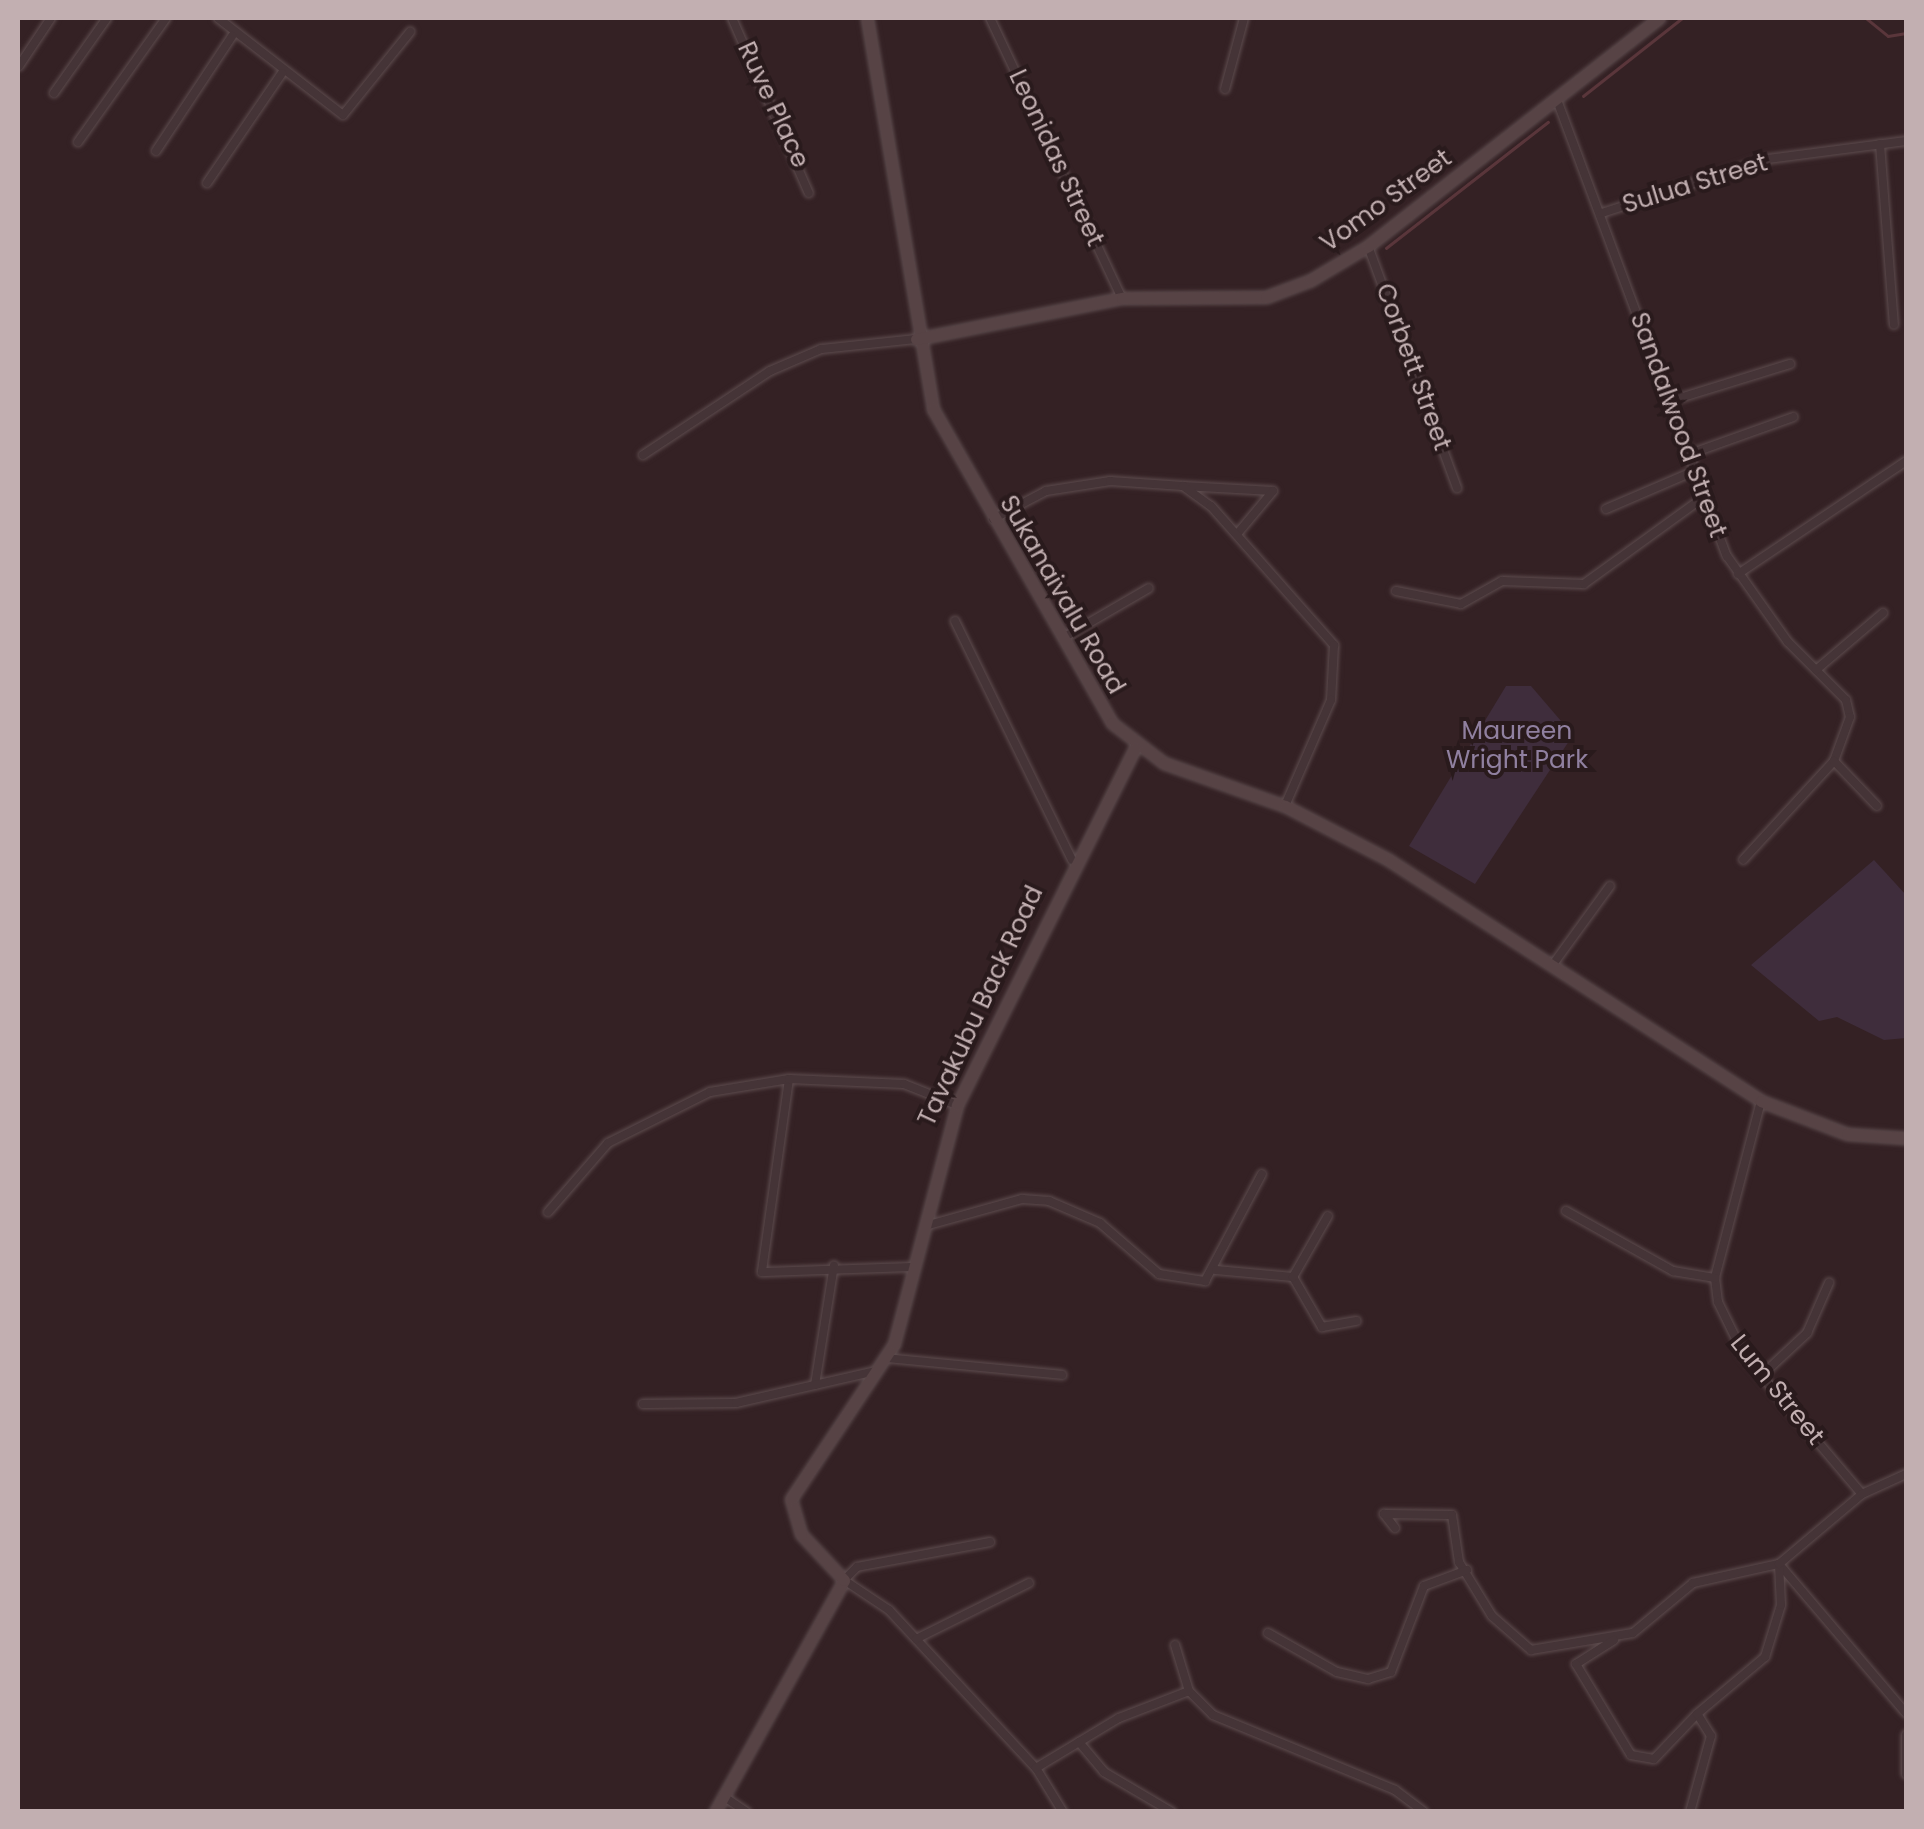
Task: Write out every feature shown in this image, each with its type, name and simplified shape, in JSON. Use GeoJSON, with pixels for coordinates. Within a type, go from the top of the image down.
{"type":"FeatureCollection","features":[{"type":"Feature","properties":{"kind":"main road","name":"Sukanaivalu Road"},"geometry":{"type":"LineString","coordinates":[[866,18],[889,113],[916,339],[942,433],[1059,640],[1135,748]]}},
{"type":"Feature","properties":{"kind":"main road","name":"Vomo Street"},"geometry":{"type":"LineString","coordinates":[[916,339],[1122,298],[1266,297],[1368,246],[1659,18]]}},
{"type":"Feature","properties":{"kind":"main road"},"geometry":{"type":"LineString","coordinates":[[1135,748],[1284,806],[1554,964],[1761,1101],[1823,1128],[1906,1138]]}},
{"type":"Feature","properties":{"kind":"main road","name":"Tavakubu Back Road"},"geometry":{"type":"LineString","coordinates":[[844,1580],[802,1534],[791,1499],[883,1364],[916,1267],[957,1105],[1072,860],[1135,748]]}},
{"type":"Feature","properties":{"kind":"main road"},"geometry":{"type":"LineString","coordinates":[[716,1812],[844,1580]]}},
{"type":"Feature","properties":{"kind":"street"},"geometry":{"type":"LineString","coordinates":[[18,66],[52,18]]}},
{"type":"Feature","properties":{"kind":"street"},"geometry":{"type":"LineString","coordinates":[[54,93],[108,18]]}},
{"type":"Feature","properties":{"kind":"street"},"geometry":{"type":"LineString","coordinates":[[78,142],[166,18]]}},
{"type":"Feature","properties":{"kind":"street"},"geometry":{"type":"LineString","coordinates":[[218,18],[232,36],[282,74],[349,114],[410,32]]}},
{"type":"Feature","properties":{"kind":"street","name":"Ruve Place"},"geometry":{"type":"LineString","coordinates":[[732,18],[808,194]]}},
{"type":"Feature","properties":{"kind":"street","name":"Leonidas Street"},"geometry":{"type":"LineString","coordinates":[[990,18],[1122,298]]}},
{"type":"Feature","properties":{"kind":"street"},"geometry":{"type":"LineString","coordinates":[[1225,89],[1244,18]]}},
{"type":"Feature","properties":{"kind":"street"},"geometry":{"type":"LineString","coordinates":[[156,151],[232,36]]}},
{"type":"Feature","properties":{"kind":"street"},"geometry":{"type":"LineString","coordinates":[[206,183],[282,74]]}},
{"type":"Feature","properties":{"kind":"street","name":"Sandalwood Street"},"geometry":{"type":"LineString","coordinates":[[1557,100],[1602,213],[1701,499],[1738,574],[1850,718],[1834,761],[1742,860]]}},
{"type":"Feature","properties":{"kind":"street","name":"Sulua Street"},"geometry":{"type":"LineString","coordinates":[[1602,213],[1768,159],[1906,141]]}},
{"type":"Feature","properties":{"kind":"street"},"geometry":{"type":"LineString","coordinates":[[1880,144],[1894,324]]}},
{"type":"Feature","properties":{"kind":"street","name":"Corbett Street"},"geometry":{"type":"LineString","coordinates":[[1368,246],[1457,488]]}},
{"type":"Feature","properties":{"kind":"street"},"geometry":{"type":"LineString","coordinates":[[643,455],[770,371],[821,349],[916,339]]}},
{"type":"Feature","properties":{"kind":"street"},"geometry":{"type":"LineString","coordinates":[[1667,402],[1790,364]]}},
{"type":"Feature","properties":{"kind":"street"},"geometry":{"type":"LineString","coordinates":[[1686,455],[1793,417]]}},
{"type":"Feature","properties":{"kind":"street"},"geometry":{"type":"LineString","coordinates":[[1738,574],[1906,461]]}},
{"type":"Feature","properties":{"kind":"street"},"geometry":{"type":"LineString","coordinates":[[1606,509],[1692,472]]}},
{"type":"Feature","properties":{"kind":"street"},"geometry":{"type":"LineString","coordinates":[[991,520],[1077,484],[1273,491],[1238,532]]}},
{"type":"Feature","properties":{"kind":"street"},"geometry":{"type":"LineString","coordinates":[[1183,486],[1238,532],[1334,645],[1331,700],[1284,806]]}},
{"type":"Feature","properties":{"kind":"street"},"geometry":{"type":"LineString","coordinates":[[1396,591],[1462,604],[1502,582],[1584,584],[1701,499]]}},
{"type":"Feature","properties":{"kind":"street"},"geometry":{"type":"LineString","coordinates":[[1059,640],[1149,588]]}},
{"type":"Feature","properties":{"kind":"street"},"geometry":{"type":"LineString","coordinates":[[1816,670],[1883,614]]}},
{"type":"Feature","properties":{"kind":"street"},"geometry":{"type":"LineString","coordinates":[[955,621],[1072,860]]}},
{"type":"Feature","properties":{"kind":"street"},"geometry":{"type":"LineString","coordinates":[[1834,761],[1877,806]]}},
{"type":"Feature","properties":{"kind":"street"},"geometry":{"type":"LineString","coordinates":[[1554,964],[1610,886]]}},
{"type":"Feature","properties":{"kind":"street"},"geometry":{"type":"LineString","coordinates":[[789,1080],[762,1272],[834,1264],[916,1267]]}},
{"type":"Feature","properties":{"kind":"street"},"geometry":{"type":"LineString","coordinates":[[548,1212],[574,1171],[660,1112],[710,1092],[789,1080],[904,1084],[957,1105]]}},
{"type":"Feature","properties":{"kind":"street","name":"Lum Street"},"geometry":{"type":"LineString","coordinates":[[1761,1101],[1715,1278],[1728,1330],[1862,1494]]}},
{"type":"Feature","properties":{"kind":"street"},"geometry":{"type":"LineString","coordinates":[[924,1227],[1022,1200],[1049,1201],[1100,1224],[1160,1274],[1205,1281],[1216,1270],[1262,1174]]}},
{"type":"Feature","properties":{"kind":"street"},"geometry":{"type":"LineString","coordinates":[[1566,1211],[1672,1271],[1715,1278]]}},
{"type":"Feature","properties":{"kind":"street"},"geometry":{"type":"LineString","coordinates":[[1293,1277],[1328,1216]]}},
{"type":"Feature","properties":{"kind":"street"},"geometry":{"type":"LineString","coordinates":[[815,1385],[834,1264]]}},
{"type":"Feature","properties":{"kind":"street"},"geometry":{"type":"LineString","coordinates":[[1216,1270],[1293,1277]]}},
{"type":"Feature","properties":{"kind":"street"},"geometry":{"type":"LineString","coordinates":[[1293,1277],[1320,1325],[1356,1321]]}},
{"type":"Feature","properties":{"kind":"street"},"geometry":{"type":"LineString","coordinates":[[1762,1376],[1807,1333],[1829,1283]]}},
{"type":"Feature","properties":{"kind":"street"},"geometry":{"type":"LineString","coordinates":[[643,1404],[736,1403],[883,1364],[1062,1376]]}},
{"type":"Feature","properties":{"kind":"street"},"geometry":{"type":"LineString","coordinates":[[1779,1564],[1782,1605],[1765,1657],[1697,1714],[1654,1758],[1630,1754],[1576,1664],[1633,1632],[1693,1583],[1779,1564],[1862,1494],[1906,1474]]}},
{"type":"Feature","properties":{"kind":"street"},"geometry":{"type":"LineString","coordinates":[[1396,1528],[1384,1514],[1446,1509],[1466,1570],[1492,1616],[1531,1650],[1633,1632]]}},
{"type":"Feature","properties":{"kind":"street"},"geometry":{"type":"LineString","coordinates":[[990,1542],[857,1567],[844,1580],[916,1639],[1036,1768],[1062,1812]]}},
{"type":"Feature","properties":{"kind":"street"},"geometry":{"type":"LineString","coordinates":[[1779,1564],[1906,1712]]}},
{"type":"Feature","properties":{"kind":"street"},"geometry":{"type":"LineString","coordinates":[[1268,1634],[1337,1672],[1368,1679],[1391,1672],[1424,1586],[1466,1570]]}},
{"type":"Feature","properties":{"kind":"street"},"geometry":{"type":"LineString","coordinates":[[916,1639],[1029,1583]]}},
{"type":"Feature","properties":{"kind":"street"},"geometry":{"type":"LineString","coordinates":[[1175,1644],[1189,1691],[1213,1715],[1395,1790],[1424,1812]]}},
{"type":"Feature","properties":{"kind":"street"},"geometry":{"type":"LineString","coordinates":[[1036,1768],[1079,1742],[1189,1691]]}},
{"type":"Feature","properties":{"kind":"street"},"geometry":{"type":"LineString","coordinates":[[1690,1812],[1711,1736],[1697,1714]]}},
{"type":"Feature","properties":{"kind":"street"},"geometry":{"type":"LineString","coordinates":[[1906,1736],[1906,1774]]}},
{"type":"Feature","properties":{"kind":"street"},"geometry":{"type":"LineString","coordinates":[[1079,1742],[1104,1772],[1172,1812]]}},
{"type":"Feature","properties":{"kind":"street"},"geometry":{"type":"LineString","coordinates":[[723,1796],[747,1812]]}},
{"type":"Feature","properties":{"kind":"green space","name":"Maureen Wright Park"},"geometry":{"type":"Polygon","coordinates":[[[1506,686],[1531,686],[1573,735],[1475,884],[1409,846],[1506,686]]]}},
{"type":"Feature","properties":{"kind":"green space"},"geometry":{"type":"Polygon","coordinates":[[[1874,860],[1906,895],[1906,1038],[1884,1040],[1837,1017],[1819,1021],[1751,965],[1874,860]]]}},
{"type":"Feature","properties":{"kind":"waterway"},"geometry":{"type":"LineString","coordinates":[[1583,96],[1682,18]]}},
{"type":"Feature","properties":{"kind":"waterway"},"geometry":{"type":"LineString","coordinates":[[1866,18],[1888,36],[1906,33]]}},
{"type":"Feature","properties":{"kind":"waterway"},"geometry":{"type":"LineString","coordinates":[[1386,248],[1548,122]]}}]}
